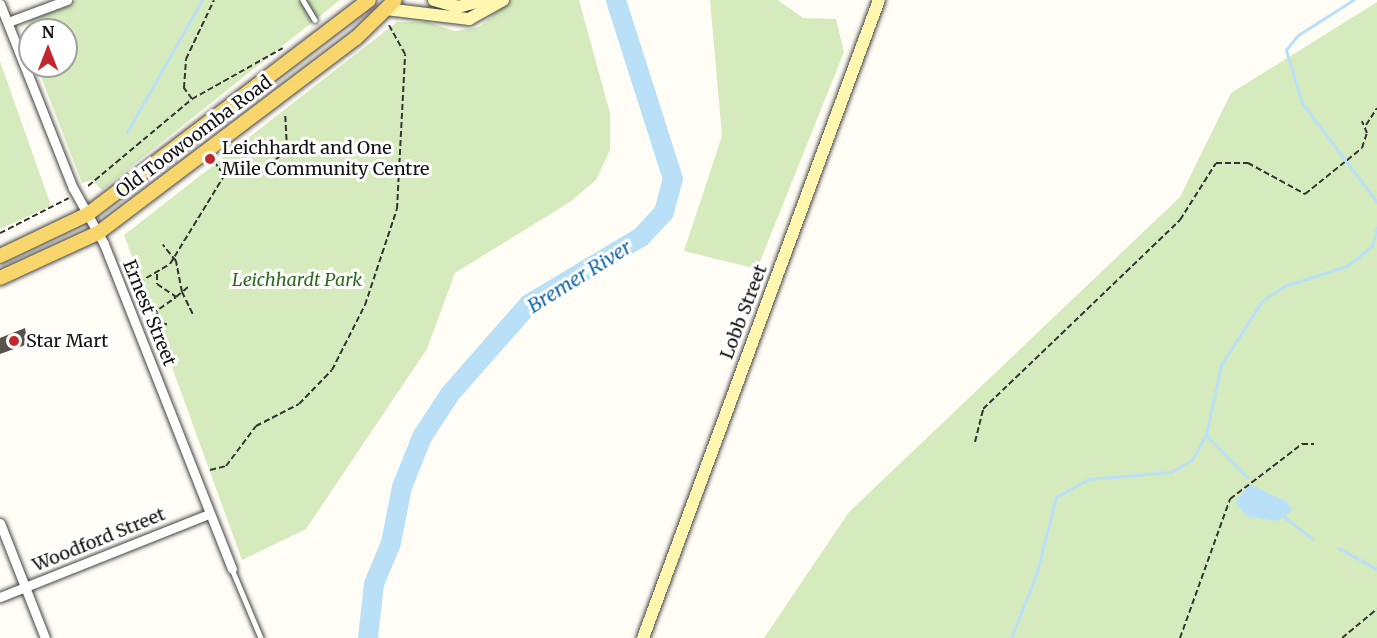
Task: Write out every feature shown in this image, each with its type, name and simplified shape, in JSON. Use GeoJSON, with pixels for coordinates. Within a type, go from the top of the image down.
{"type":"FeatureCollection","features":[{"type":"Feature","properties":{"kind":"main road","name":"Old Toowoomba Road"},"geometry":{"type":"LineString","coordinates":[[0,256],[64,230],[88,214],[369,0]]}},
{"type":"Feature","properties":{"kind":"main road"},"geometry":{"type":"LineString","coordinates":[[434,0],[458,7],[485,0]]}},
{"type":"Feature","properties":{"kind":"main road"},"geometry":{"type":"LineString","coordinates":[[390,5],[469,19],[503,0]]}},
{"type":"Feature","properties":{"kind":"main road","name":"Lobb Street"},"geometry":{"type":"LineString","coordinates":[[643,638],[879,0]]}},
{"type":"Feature","properties":{"kind":"main road","name":"Old Toowoomba Road"},"geometry":{"type":"LineString","coordinates":[[0,278],[98,233],[390,5]]}},
{"type":"Feature","properties":{"kind":"street"},"geometry":{"type":"LineString","coordinates":[[8,22],[67,0]]}},
{"type":"Feature","properties":{"kind":"street","name":"Ernest Street"},"geometry":{"type":"LineString","coordinates":[[0,4],[88,214],[123,290],[232,569]]}},
{"type":"Feature","properties":{"kind":"street","name":"Woodford Street"},"geometry":{"type":"LineString","coordinates":[[0,597],[209,514]]}},
{"type":"Feature","properties":{"kind":"street"},"geometry":{"type":"LineString","coordinates":[[0,523],[45,638]]}},
{"type":"Feature","properties":{"kind":"lane"},"geometry":{"type":"LineString","coordinates":[[303,0],[315,20]]}},
{"type":"Feature","properties":{"kind":"lane","name":"Ernest Street"},"geometry":{"type":"LineString","coordinates":[[232,569],[261,638]]}},
{"type":"Feature","properties":{"kind":"path"},"geometry":{"type":"LineString","coordinates":[[192,99],[184,88],[186,59],[214,0]]}},
{"type":"Feature","properties":{"kind":"path"},"geometry":{"type":"LineString","coordinates":[[210,470],[226,466],[256,426],[299,404],[332,370],[365,305],[397,209],[405,54],[389,26]]}},
{"type":"Feature","properties":{"kind":"path"},"geometry":{"type":"LineString","coordinates":[[88,186],[192,99],[291,45]]}},
{"type":"Feature","properties":{"kind":"path"},"geometry":{"type":"LineString","coordinates":[[975,442],[983,409],[1180,220],[1216,163],[1248,163],[1305,194],[1362,148],[1366,128],[1377,108]]}},
{"type":"Feature","properties":{"kind":"path"},"geometry":{"type":"LineString","coordinates":[[224,176],[250,178],[274,165],[290,139],[285,113]]}},
{"type":"Feature","properties":{"kind":"path"},"geometry":{"type":"LineString","coordinates":[[1362,121],[1366,128]]}},
{"type":"Feature","properties":{"kind":"path"},"geometry":{"type":"LineString","coordinates":[[213,160],[224,176]]}},
{"type":"Feature","properties":{"kind":"path"},"geometry":{"type":"LineString","coordinates":[[123,290],[146,282],[174,258],[224,176]]}},
{"type":"Feature","properties":{"kind":"path"},"geometry":{"type":"LineString","coordinates":[[0,233],[69,198]]}},
{"type":"Feature","properties":{"kind":"path"},"geometry":{"type":"LineString","coordinates":[[163,245],[174,258],[182,292],[193,315]]}},
{"type":"Feature","properties":{"kind":"path"},"geometry":{"type":"LineString","coordinates":[[157,274],[157,284]]}},
{"type":"Feature","properties":{"kind":"path"},"geometry":{"type":"LineString","coordinates":[[146,282],[157,284],[176,297]]}},
{"type":"Feature","properties":{"kind":"path"},"geometry":{"type":"LineString","coordinates":[[152,314],[188,287]]}},
{"type":"Feature","properties":{"kind":"path"},"geometry":{"type":"LineString","coordinates":[[156,311],[161,323],[170,325]]}},
{"type":"Feature","properties":{"kind":"path"},"geometry":{"type":"LineString","coordinates":[[1180,638],[1230,499],[1302,444],[1314,444]]}},
{"type":"Feature","properties":{"kind":"path"},"geometry":{"type":"LineString","coordinates":[[1342,638],[1377,609]]}},
{"type":"Feature","properties":{"kind":"green space"},"geometry":{"type":"Polygon","coordinates":[[[76,0],[340,0],[102,190],[92,180],[82,183],[42,78],[78,78],[78,18],[32,17],[76,0]]]}},
{"type":"Feature","properties":{"kind":"green space","name":"Leichhardt Park"},"geometry":{"type":"Polygon","coordinates":[[[511,0],[579,0],[610,113],[610,150],[596,180],[570,202],[455,273],[427,349],[306,529],[242,560],[124,235],[397,22],[427,22],[455,31],[479,27],[511,0]]]}},
{"type":"Feature","properties":{"kind":"green space"},"geometry":{"type":"Polygon","coordinates":[[[710,0],[778,0],[803,18],[836,19],[844,52],[757,269],[684,251],[722,136],[710,0]]]}},
{"type":"Feature","properties":{"kind":"green space"},"geometry":{"type":"Polygon","coordinates":[[[1377,2],[1377,638],[764,638],[849,512],[1180,197],[1231,93],[1377,2]]]}},
{"type":"Feature","properties":{"kind":"green space"},"geometry":{"type":"Polygon","coordinates":[[[0,61],[51,206],[0,229],[0,61]]]}},
{"type":"Feature","properties":{"kind":"water"},"geometry":{"type":"Polygon","coordinates":[[[1249,484],[1286,501],[1293,510],[1276,521],[1246,516],[1235,502],[1249,484]]]}},
{"type":"Feature","properties":{"kind":"building","name":"Star Mart"},"geometry":{"type":"Polygon","coordinates":[[[25,328],[28,344],[0,354],[0,338],[25,328]]]}},
{"type":"Feature","properties":{"kind":"waterway"},"geometry":{"type":"LineString","coordinates":[[127,132],[202,0]]}},
{"type":"Feature","properties":{"kind":"waterway","name":"Bremer River"},"geometry":{"type":"LineString","coordinates":[[368,638],[374,584],[391,543],[402,487],[422,437],[450,394],[529,304],[641,237],[664,212],[673,179],[616,0]]}},
{"type":"Feature","properties":{"kind":"waterway"},"geometry":{"type":"LineString","coordinates":[[1353,0],[1298,35],[1286,50],[1302,103],[1377,202]]}},
{"type":"Feature","properties":{"kind":"waterway"},"geometry":{"type":"LineString","coordinates":[[1011,638],[1037,572],[1056,497],[1089,479],[1171,472],[1192,460],[1206,435],[1221,365],[1262,301],[1284,286],[1347,266],[1372,246],[1377,227]]}},
{"type":"Feature","properties":{"kind":"waterway"},"geometry":{"type":"LineString","coordinates":[[1206,435],[1247,477]]}},
{"type":"Feature","properties":{"kind":"waterway"},"geometry":{"type":"LineString","coordinates":[[1283,516],[1312,539]]}},
{"type":"Feature","properties":{"kind":"waterway"},"geometry":{"type":"LineString","coordinates":[[1338,548],[1377,569]]}},
{"type":"Feature","properties":{"kind":"place","name":"Leichhardt and One Mile Community Centre"},"geometry":{"type":"Point","coordinates":[210,159]}},
{"type":"Feature","properties":{"kind":"place","name":"Star Mart"},"geometry":{"type":"Point","coordinates":[14,341]}}]}
